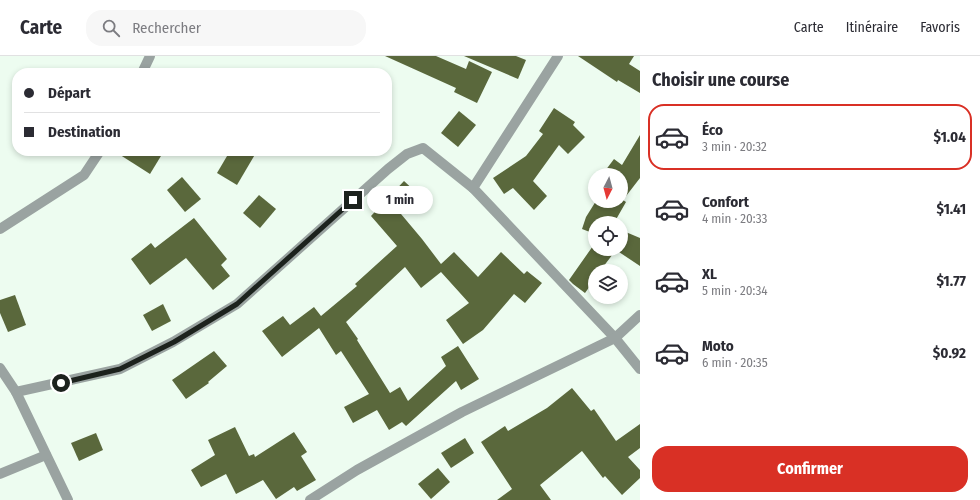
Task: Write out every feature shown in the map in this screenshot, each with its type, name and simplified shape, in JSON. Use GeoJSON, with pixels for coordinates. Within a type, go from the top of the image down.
{"type":"FeatureCollection","features":[{"type":"Feature","properties":{"kind":"street"},"geometry":{"type":"LineString","coordinates":[[144,68],[150,56]]}},
{"type":"Feature","properties":{"kind":"street"},"geometry":{"type":"LineString","coordinates":[[473,188],[558,56]]}},
{"type":"Feature","properties":{"kind":"street"},"geometry":{"type":"LineString","coordinates":[[16,392],[120,369],[174,342],[237,304],[388,169],[407,154],[423,148],[473,188],[616,338],[640,369]]}},
{"type":"Feature","properties":{"kind":"street"},"geometry":{"type":"LineString","coordinates":[[0,229],[84,175],[97,156]]}},
{"type":"Feature","properties":{"kind":"street"},"geometry":{"type":"LineString","coordinates":[[310,500],[357,470],[462,412],[616,338],[640,315]]}},
{"type":"Feature","properties":{"kind":"street"},"geometry":{"type":"LineString","coordinates":[[0,368],[16,392],[68,500]]}},
{"type":"Feature","properties":{"kind":"street"},"geometry":{"type":"LineString","coordinates":[[0,474],[46,455]]}},
{"type":"Feature","properties":{"kind":"building"},"geometry":{"type":"Polygon","coordinates":[[[385,56],[436,56],[466,69],[469,61],[492,72],[477,103],[454,92],[456,88],[385,56]]]}},
{"type":"Feature","properties":{"kind":"building"},"geometry":{"type":"Polygon","coordinates":[[[464,56],[516,56],[526,60],[518,79],[464,56]]]}},
{"type":"Feature","properties":{"kind":"building"},"geometry":{"type":"Polygon","coordinates":[[[578,56],[634,56],[629,64],[640,71],[640,93],[618,80],[617,82],[578,56]]]}},
{"type":"Feature","properties":{"kind":"building"},"geometry":{"type":"Polygon","coordinates":[[[554,108],[575,122],[573,125],[585,137],[568,154],[559,145],[533,181],[547,196],[534,210],[513,188],[504,194],[493,178],[526,156],[543,134],[539,131],[554,108]]]}},
{"type":"Feature","properties":{"kind":"building"},"geometry":{"type":"Polygon","coordinates":[[[459,111],[476,125],[458,147],[441,133],[459,111]]]}},
{"type":"Feature","properties":{"kind":"building"},"geometry":{"type":"Polygon","coordinates":[[[640,135],[640,178],[628,194],[628,168],[607,168],[614,159],[622,165],[640,135]]]}},
{"type":"Feature","properties":{"kind":"building"},"geometry":{"type":"Polygon","coordinates":[[[122,156],[161,156],[150,174],[122,156]]]}},
{"type":"Feature","properties":{"kind":"building"},"geometry":{"type":"Polygon","coordinates":[[[227,156],[254,156],[237,185],[217,173],[227,156]]]}},
{"type":"Feature","properties":{"kind":"building"},"geometry":{"type":"Polygon","coordinates":[[[182,177],[201,199],[185,212],[167,190],[182,177]]]}},
{"type":"Feature","properties":{"kind":"building"},"geometry":{"type":"Polygon","coordinates":[[[404,181],[419,195],[401,214],[441,264],[454,252],[478,277],[501,252],[524,274],[527,271],[542,283],[525,303],[514,294],[483,330],[463,344],[446,320],[469,303],[441,272],[421,288],[405,267],[346,322],[358,339],[357,340],[390,393],[400,387],[408,401],[446,366],[441,357],[458,346],[479,379],[461,390],[456,381],[406,426],[402,422],[389,430],[377,410],[353,423],[344,407],[369,394],[341,351],[336,355],[319,328],[282,357],[262,331],[283,316],[290,325],[314,307],[321,316],[357,286],[355,284],[397,246],[371,216],[404,181]]]}},
{"type":"Feature","properties":{"kind":"building"},"geometry":{"type":"Polygon","coordinates":[[[259,195],[276,209],[260,228],[243,213],[259,195]]]}},
{"type":"Feature","properties":{"kind":"building"},"geometry":{"type":"Polygon","coordinates":[[[592,208],[623,208],[618,216],[588,216],[588,231],[582,229],[586,217],[592,208]]]}},
{"type":"Feature","properties":{"kind":"building"},"geometry":{"type":"Polygon","coordinates":[[[194,218],[227,259],[221,265],[230,276],[213,290],[186,258],[150,285],[131,259],[151,243],[155,248],[194,218]]]}},
{"type":"Feature","properties":{"kind":"building"},"geometry":{"type":"Polygon","coordinates":[[[628,233],[640,238],[640,266],[625,256],[628,256],[628,233]]]}},
{"type":"Feature","properties":{"kind":"building"},"geometry":{"type":"Polygon","coordinates":[[[588,253],[588,256],[611,256],[605,264],[588,264],[588,289],[585,293],[569,280],[588,253]]]}},
{"type":"Feature","properties":{"kind":"building"},"geometry":{"type":"Polygon","coordinates":[[[15,295],[26,325],[8,332],[0,313],[0,300],[15,295]]]}},
{"type":"Feature","properties":{"kind":"building"},"geometry":{"type":"Polygon","coordinates":[[[163,304],[171,321],[152,331],[143,315],[163,304]]]}},
{"type":"Feature","properties":{"kind":"building"},"geometry":{"type":"Polygon","coordinates":[[[214,351],[227,366],[208,382],[209,383],[186,399],[172,380],[214,351]]]}},
{"type":"Feature","properties":{"kind":"building"},"geometry":{"type":"Polygon","coordinates":[[[572,388],[591,411],[594,409],[616,441],[640,424],[640,448],[628,457],[640,470],[640,478],[622,495],[605,476],[603,478],[582,451],[540,485],[551,500],[497,500],[512,489],[481,442],[505,426],[508,431],[547,408],[572,388]]]}},
{"type":"Feature","properties":{"kind":"building"},"geometry":{"type":"Polygon","coordinates":[[[235,427],[249,456],[254,454],[255,457],[294,432],[307,452],[301,456],[316,480],[297,491],[294,487],[276,499],[263,480],[236,494],[226,474],[201,487],[191,470],[215,455],[208,440],[235,427]]]}},
{"type":"Feature","properties":{"kind":"building"},"geometry":{"type":"Polygon","coordinates":[[[96,433],[103,450],[79,461],[71,443],[96,433]]]}},
{"type":"Feature","properties":{"kind":"building"},"geometry":{"type":"Polygon","coordinates":[[[465,438],[474,453],[451,468],[441,453],[465,438]]]}},
{"type":"Feature","properties":{"kind":"building"},"geometry":{"type":"Polygon","coordinates":[[[438,468],[450,482],[431,499],[418,484],[438,468]]]}},
{"type":"Feature","properties":{"kind":"route"},"geometry":{"type":"LineString","coordinates":[[61,383],[120,369],[174,342],[237,304],[353,200]]}}]}
